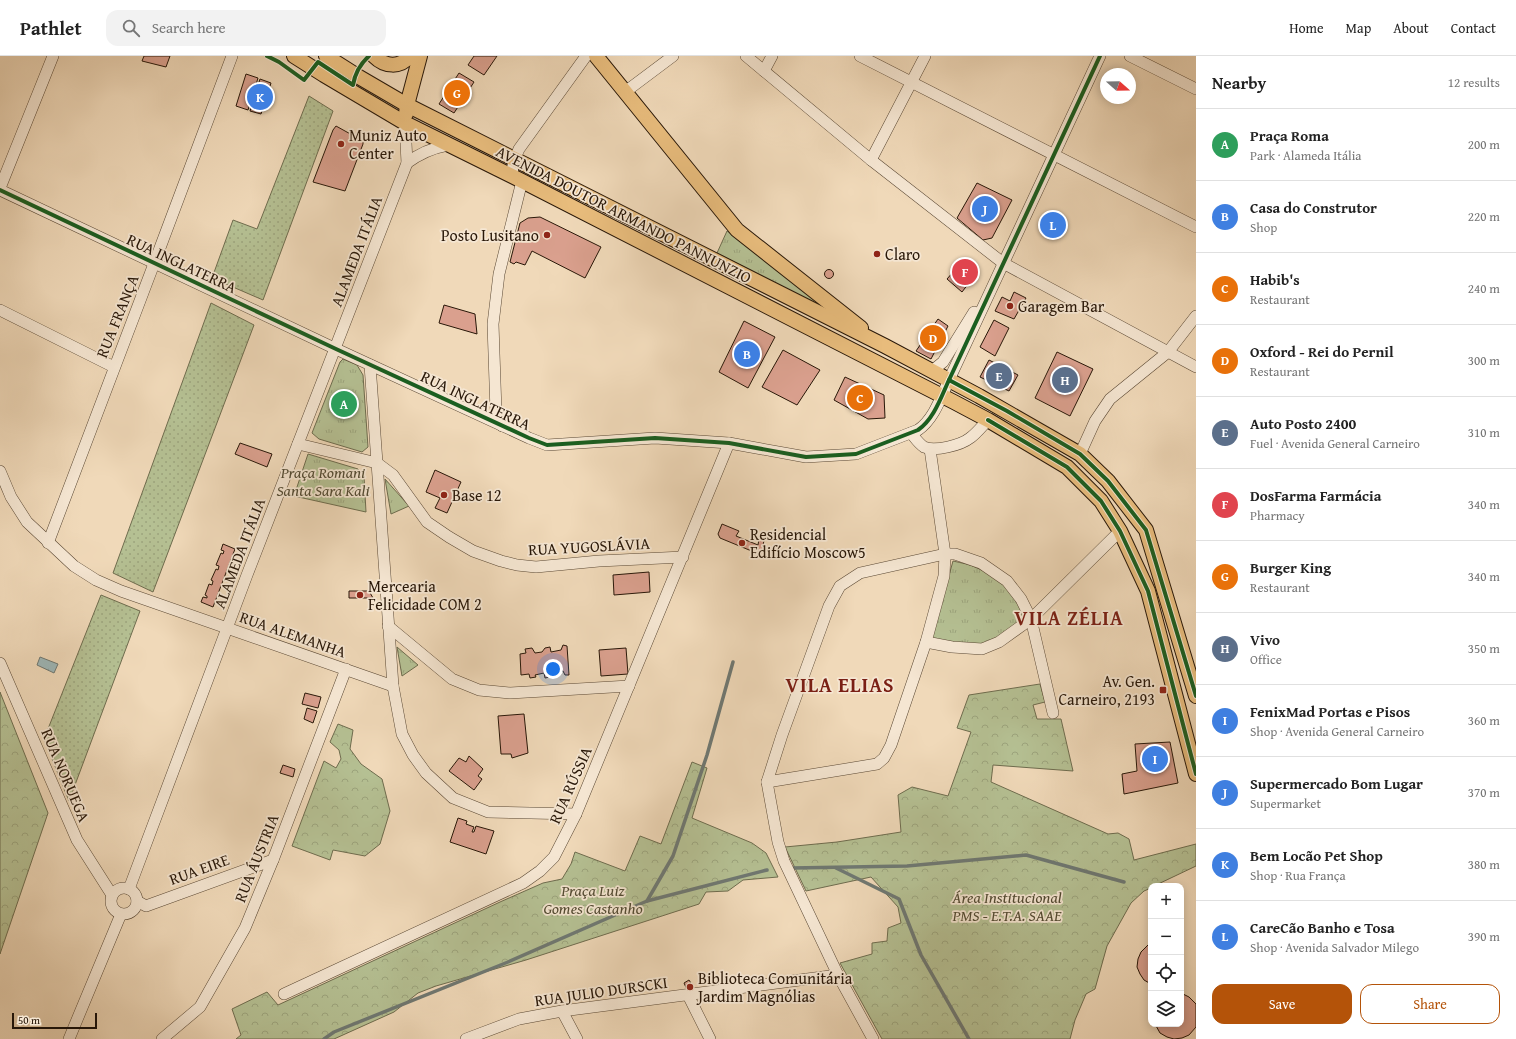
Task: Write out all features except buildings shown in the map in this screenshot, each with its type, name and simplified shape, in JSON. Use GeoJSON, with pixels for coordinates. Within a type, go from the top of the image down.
{"type":"FeatureCollection","features":[{"type":"Feature","properties":{"kind":"main road","name":"AVENIDA DOUTOR ARMANDO PANNUNZIO"},"geometry":{"type":"LineString","coordinates":[[294,56],[405,123],[517,178],[942,396],[988,420],[1067,467],[1101,501],[1120,532],[1148,591],[1196,774]]}},
{"type":"Feature","properties":{"kind":"main road"},"geometry":{"type":"LineString","coordinates":[[374,56],[379,61],[387,65],[402,63],[410,56]]}},
{"type":"Feature","properties":{"kind":"main road"},"geometry":{"type":"LineString","coordinates":[[405,123],[407,105],[420,56]]}},
{"type":"Feature","properties":{"kind":"main road"},"geometry":{"type":"LineString","coordinates":[[596,56],[737,230],[885,346]]}},
{"type":"Feature","properties":{"kind":"main road","name":"AVENIDA DOUTOR ARMANDO PANNUNZIO"},"geometry":{"type":"LineString","coordinates":[[333,58],[407,105],[885,346],[993,403],[1080,454],[1108,481],[1146,530],[1196,696]]}},
{"type":"Feature","properties":{"kind":"main road"},"geometry":{"type":"LineString","coordinates":[[324,75],[333,58]]}},
{"type":"Feature","properties":{"kind":"street"},"geometry":{"type":"LineString","coordinates":[[0,189],[53,56]]}},
{"type":"Feature","properties":{"kind":"street","name":"RUA FRANÇA"},"geometry":{"type":"LineString","coordinates":[[48,543],[114,367],[155,264],[232,56]]}},
{"type":"Feature","properties":{"kind":"street"},"geometry":{"type":"LineString","coordinates":[[502,426],[497,420],[496,412],[493,324],[499,274],[517,178],[512,169],[514,159],[519,149],[586,56]]}},
{"type":"Feature","properties":{"kind":"street"},"geometry":{"type":"LineString","coordinates":[[625,92],[673,56]]}},
{"type":"Feature","properties":{"kind":"street"},"geometry":{"type":"LineString","coordinates":[[746,56],[871,160],[1003,264],[1196,367]]}},
{"type":"Feature","properties":{"kind":"street"},"geometry":{"type":"LineString","coordinates":[[764,71],[772,56]]}},
{"type":"Feature","properties":{"kind":"street"},"geometry":{"type":"LineString","coordinates":[[860,56],[1196,227]]}},
{"type":"Feature","properties":{"kind":"street"},"geometry":{"type":"LineString","coordinates":[[871,160],[925,56]]}},
{"type":"Feature","properties":{"kind":"street"},"geometry":{"type":"LineString","coordinates":[[932,371],[944,362],[1003,264],[1100,56]]}},
{"type":"Feature","properties":{"kind":"street"},"geometry":{"type":"LineString","coordinates":[[1130,56],[1196,89]]}},
{"type":"Feature","properties":{"kind":"street","name":"ALAMEDA ITÁLIA"},"geometry":{"type":"LineString","coordinates":[[128,889],[407,163],[405,123]]}},
{"type":"Feature","properties":{"kind":"street"},"geometry":{"type":"LineString","coordinates":[[407,163],[418,154],[431,148],[448,144]]}},
{"type":"Feature","properties":{"kind":"street","name":"RUA INGLATERRA"},"geometry":{"type":"LineString","coordinates":[[0,189],[370,365],[502,426],[547,445],[655,438],[730,443],[806,457],[856,454],[911,433],[925,425],[942,396],[1003,264]]}},
{"type":"Feature","properties":{"kind":"street"},"geometry":{"type":"LineString","coordinates":[[0,310],[114,367]]}},
{"type":"Feature","properties":{"kind":"street"},"geometry":{"type":"LineString","coordinates":[[1080,454],[1095,421],[1110,399],[1168,352],[1196,316]]}},
{"type":"Feature","properties":{"kind":"street"},"geometry":{"type":"LineString","coordinates":[[370,365],[393,686],[402,734],[413,755],[426,773],[453,798],[488,812],[576,814]]}},
{"type":"Feature","properties":{"kind":"street"},"geometry":{"type":"LineString","coordinates":[[911,433],[924,447],[930,449],[961,443],[971,437],[988,420]]}},
{"type":"Feature","properties":{"kind":"street","name":"RUA RÚSSIA"},"geometry":{"type":"LineString","coordinates":[[284,994],[523,883],[540,871],[554,857],[576,814],[730,443]]}},
{"type":"Feature","properties":{"kind":"street","name":"RUA YUGOSLÁVIA"},"geometry":{"type":"LineString","coordinates":[[298,444],[377,463],[392,475],[427,522],[473,551],[501,561],[517,565],[536,567],[599,561],[683,558]]}},
{"type":"Feature","properties":{"kind":"street"},"geometry":{"type":"LineString","coordinates":[[767,782],[877,764],[884,758],[891,745],[926,642],[944,576],[945,554],[930,449]]}},
{"type":"Feature","properties":{"kind":"street","name":"RUA ALEMANHA"},"geometry":{"type":"LineString","coordinates":[[0,471],[11,497],[27,522],[74,566],[96,580],[121,591],[393,686]]}},
{"type":"Feature","properties":{"kind":"street"},"geometry":{"type":"LineString","coordinates":[[926,642],[952,647],[982,649],[999,642],[1031,619],[1120,532]]}},
{"type":"Feature","properties":{"kind":"street"},"geometry":{"type":"LineString","coordinates":[[872,1039],[838,975],[784,861],[778,842],[767,782],[782,735],[829,606],[840,586],[860,573],[945,554],[956,554],[981,563],[1006,581],[1021,599],[1031,619],[1053,713]]}},
{"type":"Feature","properties":{"kind":"street"},"geometry":{"type":"LineString","coordinates":[[388,626],[452,678],[479,690],[510,693],[629,686]]}},
{"type":"Feature","properties":{"kind":"street","name":"RUA NORUEGA"},"geometry":{"type":"LineString","coordinates":[[0,663],[77,840],[112,895]]}},
{"type":"Feature","properties":{"kind":"street","name":"RUA ÁUSTRIA"},"geometry":{"type":"LineString","coordinates":[[162,1039],[200,1007],[245,928],[273,860],[346,669]]}},
{"type":"Feature","properties":{"kind":"street","name":"RUA EIRE"},"geometry":{"type":"LineString","coordinates":[[137,901],[146,906],[273,860]]}},
{"type":"Feature","properties":{"kind":"street"},"geometry":{"type":"LineString","coordinates":[[121,888],[128,889],[135,893],[137,905],[129,914],[117,913],[110,903],[112,895],[121,888]]}},
{"type":"Feature","properties":{"kind":"street"},"geometry":{"type":"LineString","coordinates":[[69,1039],[121,914]]}},
{"type":"Feature","properties":{"kind":"street","name":"RUA JULIO DURSCKI"},"geometry":{"type":"LineString","coordinates":[[466,1039],[519,1019],[562,1011],[838,975]]}},
{"type":"Feature","properties":{"kind":"street"},"geometry":{"type":"LineString","coordinates":[[688,995],[710,1039]]}},
{"type":"Feature","properties":{"kind":"street"},"geometry":{"type":"LineString","coordinates":[[562,1011],[577,1039]]}},
{"type":"Feature","properties":{"kind":"green space"},"geometry":{"type":"Polygon","coordinates":[[[309,96],[333,111],[263,300],[212,278],[233,220],[257,229],[309,96]]]}},
{"type":"Feature","properties":{"kind":"green space"},"geometry":{"type":"Polygon","coordinates":[[[727,231],[831,312],[717,253],[727,231]]]}},
{"type":"Feature","properties":{"kind":"green space"},"geometry":{"type":"Polygon","coordinates":[[[211,303],[254,325],[153,592],[113,573],[211,303]]]}},
{"type":"Feature","properties":{"kind":"green space"},"geometry":{"type":"Polygon","coordinates":[[[343,359],[357,365],[363,375],[368,447],[362,452],[319,439],[312,433],[340,362],[343,359]]]}},
{"type":"Feature","properties":{"kind":"green space","name":"Praça Romani Santa Sara Kali"},"geometry":{"type":"Polygon","coordinates":[[[308,454],[358,469],[364,476],[366,512],[294,496],[308,454]]]}},
{"type":"Feature","properties":{"kind":"green space"},"geometry":{"type":"Polygon","coordinates":[[[385,479],[409,506],[391,514],[385,479]]]}},
{"type":"Feature","properties":{"kind":"green space"},"geometry":{"type":"Polygon","coordinates":[[[953,561],[971,566],[992,576],[1012,595],[1017,602],[1023,618],[1008,633],[981,647],[931,641],[953,561]]]}},
{"type":"Feature","properties":{"kind":"green space"},"geometry":{"type":"Polygon","coordinates":[[[101,595],[140,611],[69,801],[44,739],[101,595]]]}},
{"type":"Feature","properties":{"kind":"green space"},"geometry":{"type":"Polygon","coordinates":[[[397,647],[418,665],[402,676],[397,647]]]}},
{"type":"Feature","properties":{"kind":"green space","name":"Área Institucional PMS - E.T.A. SAAE"},"geometry":{"type":"Polygon","coordinates":[[[1040,684],[1045,702],[1033,705],[1037,719],[1061,719],[1073,771],[993,765],[991,782],[1108,834],[1118,833],[1129,839],[1134,860],[1196,844],[1196,866],[1160,883],[1148,883],[1148,889],[1131,903],[1107,946],[1095,989],[1086,994],[1075,1020],[1070,1039],[882,1039],[840,963],[872,954],[872,943],[887,941],[888,928],[901,923],[898,907],[871,877],[806,891],[785,847],[837,842],[901,832],[898,795],[912,787],[948,796],[971,732],[957,728],[969,695],[1040,684]]]}},
{"type":"Feature","properties":{"kind":"green space"},"geometry":{"type":"Polygon","coordinates":[[[0,692],[48,813],[0,954],[0,692]]]}},
{"type":"Feature","properties":{"kind":"green space"},"geometry":{"type":"Polygon","coordinates":[[[338,724],[353,730],[350,749],[361,764],[382,779],[390,811],[380,844],[365,856],[333,850],[330,860],[292,846],[324,761],[336,768],[341,759],[339,750],[330,742],[338,724]]]}},
{"type":"Feature","properties":{"kind":"green space","name":"Praça Luiz Gomes Castanho"},"geometry":{"type":"Polygon","coordinates":[[[692,762],[707,768],[692,818],[752,843],[766,853],[778,877],[743,880],[728,891],[706,892],[699,904],[526,960],[436,986],[418,993],[394,1012],[334,1039],[236,1039],[241,1035],[232,1009],[267,992],[278,1005],[500,902],[543,883],[562,879],[571,864],[575,852],[625,871],[640,836],[661,844],[692,762]]]}},
{"type":"Feature","properties":{"kind":"water"},"geometry":{"type":"Polygon","coordinates":[[[40,657],[58,664],[54,673],[37,665],[40,657]]]}},
{"type":"Feature","properties":{"kind":"waterway"},"geometry":{"type":"LineString","coordinates":[[647,901],[673,856],[707,755],[733,662]]}},
{"type":"Feature","properties":{"kind":"waterway"},"geometry":{"type":"LineString","coordinates":[[792,868],[907,866],[1026,855],[1124,882]]}},
{"type":"Feature","properties":{"kind":"waterway"},"geometry":{"type":"LineString","coordinates":[[836,868],[899,899],[921,955],[969,1039]]}},
{"type":"Feature","properties":{"kind":"waterway"},"geometry":{"type":"LineString","coordinates":[[324,1039],[334,1032],[508,962],[647,901],[767,870]]}},
{"type":"Feature","properties":{"kind":"cycle path"},"geometry":{"type":"LineString","coordinates":[[267,56],[279,62],[304,80],[318,62],[353,85],[358,69],[369,56]]}},
{"type":"Feature","properties":{"kind":"cycle path"},"geometry":{"type":"LineString","coordinates":[[0,190],[336,349],[547,445],[655,438],[729,443],[806,457],[856,454],[918,430],[933,414],[1100,56]]}},
{"type":"Feature","properties":{"kind":"cycle path"},"geometry":{"type":"LineString","coordinates":[[949,380],[1007,411],[1080,454],[1108,481],[1146,530],[1196,696]]}},
{"type":"Feature","properties":{"kind":"cycle path"},"geometry":{"type":"LineString","coordinates":[[988,420],[1067,467],[1101,501],[1120,531],[1148,591],[1196,774]]}},
{"type":"Feature","properties":{"kind":"place","name":"Burger King"},"geometry":{"type":"Point","coordinates":[457,93]}},
{"type":"Feature","properties":{"kind":"place","name":"Bem Locão Pet Shop"},"geometry":{"type":"Point","coordinates":[260,97]}},
{"type":"Feature","properties":{"kind":"place","name":"Muniz Auto Center"},"geometry":{"type":"Point","coordinates":[341,144]}},
{"type":"Feature","properties":{"kind":"place","name":"Supermercado Bom Lugar"},"geometry":{"type":"Point","coordinates":[985,209]}},
{"type":"Feature","properties":{"kind":"place","name":"CareCão Banho e Tosa"},"geometry":{"type":"Point","coordinates":[1053,225]}},
{"type":"Feature","properties":{"kind":"place","name":"Posto Lusitano"},"geometry":{"type":"Point","coordinates":[547,235]}},
{"type":"Feature","properties":{"kind":"place","name":"Claro"},"geometry":{"type":"Point","coordinates":[877,254]}},
{"type":"Feature","properties":{"kind":"place","name":"DosFarma Farmácia"},"geometry":{"type":"Point","coordinates":[965,272]}},
{"type":"Feature","properties":{"kind":"place","name":"Garagem Bar"},"geometry":{"type":"Point","coordinates":[1010,306]}},
{"type":"Feature","properties":{"kind":"place","name":"Oxford - Rei do Pernil"},"geometry":{"type":"Point","coordinates":[933,338]}},
{"type":"Feature","properties":{"kind":"place","name":"Casa do Construtor"},"geometry":{"type":"Point","coordinates":[747,354]}},
{"type":"Feature","properties":{"kind":"place","name":"Auto Posto 2400"},"geometry":{"type":"Point","coordinates":[999,376]}},
{"type":"Feature","properties":{"kind":"place","name":"Vivo"},"geometry":{"type":"Point","coordinates":[1065,380]}},
{"type":"Feature","properties":{"kind":"place","name":"Habib's"},"geometry":{"type":"Point","coordinates":[860,398]}},
{"type":"Feature","properties":{"kind":"place","name":"Praça Roma"},"geometry":{"type":"Point","coordinates":[344,404]}},
{"type":"Feature","properties":{"kind":"place","name":"Base 12"},"geometry":{"type":"Point","coordinates":[444,495]}},
{"type":"Feature","properties":{"kind":"place","name":"Residencial Edifício Moscow5"},"geometry":{"type":"Point","coordinates":[742,543]}},
{"type":"Feature","properties":{"kind":"place","name":"Mercearia Felicidade COM 2"},"geometry":{"type":"Point","coordinates":[360,595]}},
{"type":"Feature","properties":{"kind":"place","name":"Av. Gen. Carneiro, 2193"},"geometry":{"type":"Point","coordinates":[1163,690]}},
{"type":"Feature","properties":{"kind":"place","name":"FenixMad Portas e Pisos"},"geometry":{"type":"Point","coordinates":[1155,759]}},
{"type":"Feature","properties":{"kind":"place","name":"Biblioteca Comunitária Jardim Magnólias"},"geometry":{"type":"Point","coordinates":[690,987]}},
{"type":"Feature","properties":{"kind":"district","name":"VILA ZÉLIA"},"geometry":{"type":"Point","coordinates":[1069,617]}},
{"type":"Feature","properties":{"kind":"district","name":"VILA ELIAS"},"geometry":{"type":"Point","coordinates":[840,684]}}]}
